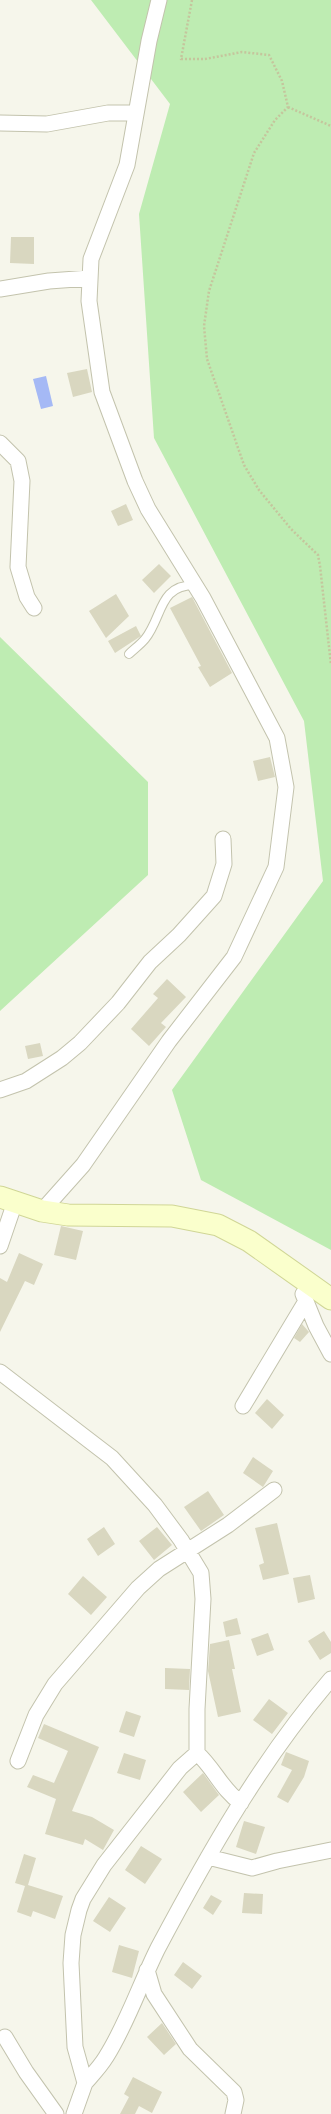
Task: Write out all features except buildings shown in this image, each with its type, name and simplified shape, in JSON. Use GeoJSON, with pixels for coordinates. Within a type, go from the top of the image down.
{"type":"FeatureCollection","features":[{"type":"Feature","properties":{"kind":"street"},"geometry":{"type":"LineString","coordinates":[[42,1211],[83,1165],[169,1041],[234,957],[276,867],[286,787],[277,738],[195,585],[148,509],[134,481],[102,392],[89,301],[92,259],[127,165],[149,40],[159,0]]}},
{"type":"Feature","properties":{"kind":"street"},"geometry":{"type":"LineString","coordinates":[[0,123],[47,124],[108,113],[135,113]]}},
{"type":"Feature","properties":{"kind":"street"},"geometry":{"type":"LineString","coordinates":[[0,289],[50,281],[90,278]]}},
{"type":"Feature","properties":{"kind":"street"},"geometry":{"type":"LineString","coordinates":[[0,443],[18,461],[20,468],[22,481],[18,567],[27,597],[34,608]]}},
{"type":"Feature","properties":{"kind":"street"},"geometry":{"type":"LineString","coordinates":[[0,1090],[26,1081],[62,1058],[80,1043],[118,1003],[150,962],[179,935],[214,896],[224,864],[223,839]]}},
{"type":"Feature","properties":{"kind":"street"},"geometry":{"type":"LineString","coordinates":[[0,1246],[8,1199],[42,1211],[68,1215],[172,1216],[218,1225],[249,1242],[331,1299]]}},
{"type":"Feature","properties":{"kind":"street"},"geometry":{"type":"LineString","coordinates":[[295,1275],[331,1354]]}},
{"type":"Feature","properties":{"kind":"street"},"geometry":{"type":"LineString","coordinates":[[243,1406],[306,1301]]}},
{"type":"Feature","properties":{"kind":"street"},"geometry":{"type":"LineString","coordinates":[[0,1372],[112,1458],[155,1505],[188,1550],[202,1573],[203,1599],[197,1753],[180,1768],[104,1865],[83,1899],[73,1935],[71,1962],[75,2047],[85,2083]]}},
{"type":"Feature","properties":{"kind":"street"},"geometry":{"type":"LineString","coordinates":[[18,1761],[36,1715],[55,1684],[138,1588],[159,1569],[228,1524],[274,1490]]}},
{"type":"Feature","properties":{"kind":"street"},"geometry":{"type":"LineString","coordinates":[[74,2114],[85,2083],[105,2058],[113,2044],[147,1970],[208,1857],[241,1803],[307,1707],[331,1679]]}},
{"type":"Feature","properties":{"kind":"street"},"geometry":{"type":"LineString","coordinates":[[197,1753],[206,1761],[230,1795],[241,1803]]}},
{"type":"Feature","properties":{"kind":"street"},"geometry":{"type":"LineString","coordinates":[[208,1857],[252,1868],[277,1861],[331,1850]]}},
{"type":"Feature","properties":{"kind":"street"},"geometry":{"type":"LineString","coordinates":[[147,1970],[154,1994],[190,2049],[234,2092],[236,2100],[233,2114]]}},
{"type":"Feature","properties":{"kind":"street"},"geometry":{"type":"LineString","coordinates":[[5,2037],[26,2072],[56,2114]]}},
{"type":"Feature","properties":{"kind":"lane"},"geometry":{"type":"LineString","coordinates":[[129,654],[145,639],[173,589],[184,585],[195,585]]}},
{"type":"Feature","properties":{"kind":"path"},"geometry":{"type":"LineString","coordinates":[[192,0],[181,59],[205,59],[242,52],[269,55],[282,81],[288,108]]}},
{"type":"Feature","properties":{"kind":"path"},"geometry":{"type":"LineString","coordinates":[[288,108],[331,126]]}},
{"type":"Feature","properties":{"kind":"path"},"geometry":{"type":"LineString","coordinates":[[288,108],[275,120],[254,153],[209,292],[205,332],[207,359],[244,465],[259,490],[291,529],[318,555],[331,665]]}},
{"type":"Feature","properties":{"kind":"green space"},"geometry":{"type":"Polygon","coordinates":[[[91,0],[331,0],[331,1250],[201,1180],[172,1090],[323,881],[304,721],[154,438],[139,214],[170,104],[91,0]]]}},
{"type":"Feature","properties":{"kind":"green space"},"geometry":{"type":"Polygon","coordinates":[[[0,637],[148,782],[148,875],[0,1011],[0,637]]]}},
{"type":"Feature","properties":{"kind":"water"},"geometry":{"type":"Polygon","coordinates":[[[46,376],[53,406],[41,409],[33,379],[46,376]]]}}]}
